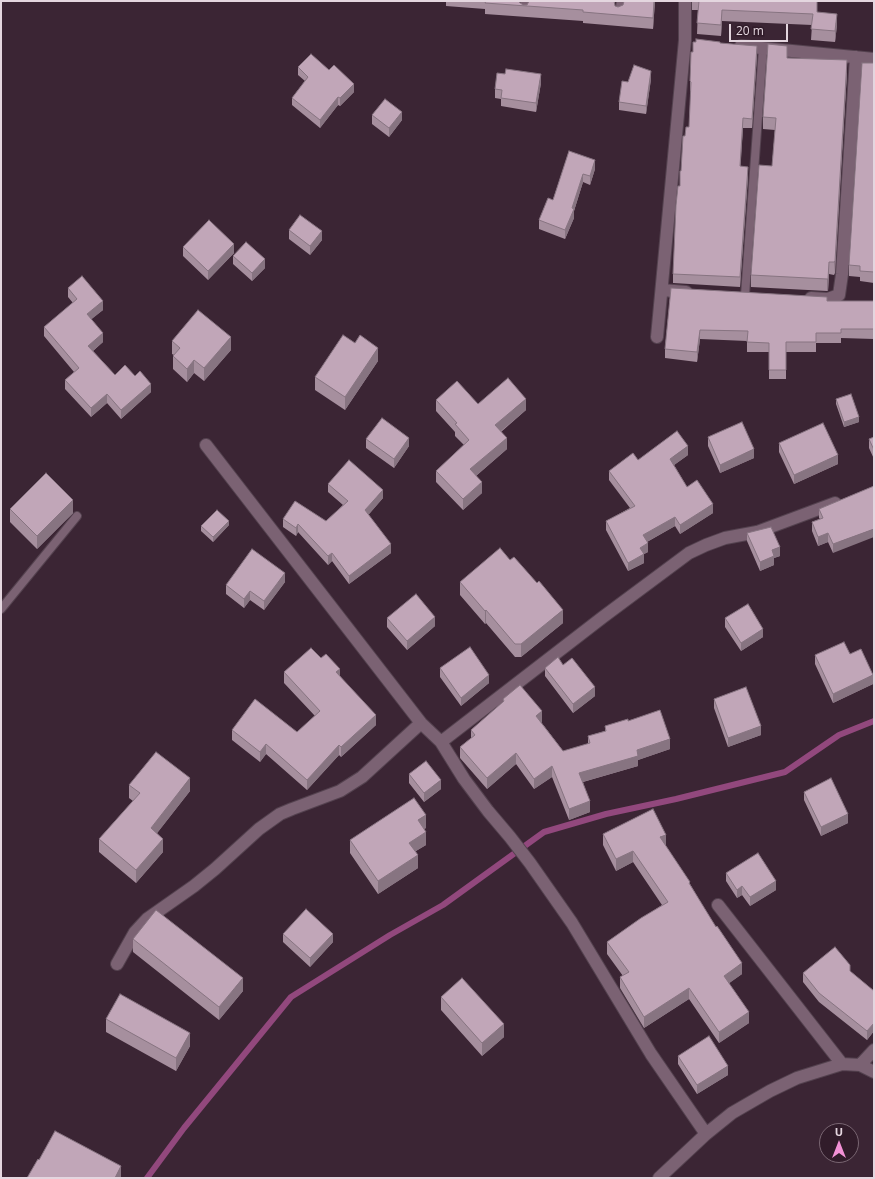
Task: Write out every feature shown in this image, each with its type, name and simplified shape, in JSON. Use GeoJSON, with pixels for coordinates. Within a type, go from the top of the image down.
{"type":"FeatureCollection","features":[{"type":"Feature","properties":{"kind":"street"},"geometry":{"type":"LineString","coordinates":[[657,337],[685,40],[685,1]]}},
{"type":"Feature","properties":{"kind":"street"},"geometry":{"type":"LineString","coordinates":[[685,40],[700,42]]}},
{"type":"Feature","properties":{"kind":"street"},"geometry":{"type":"LineString","coordinates":[[731,45],[874,59]]}},
{"type":"Feature","properties":{"kind":"street"},"geometry":{"type":"LineString","coordinates":[[798,297],[828,299],[839,295],[842,274],[856,58]]}},
{"type":"Feature","properties":{"kind":"street"},"geometry":{"type":"LineString","coordinates":[[662,290],[700,292]]}},
{"type":"Feature","properties":{"kind":"street"},"geometry":{"type":"LineString","coordinates":[[730,294],[749,295]]}},
{"type":"Feature","properties":{"kind":"street"},"geometry":{"type":"LineString","coordinates":[[206,446],[421,723],[441,742],[464,779],[530,863],[572,923],[651,1054],[706,1134]]}},
{"type":"Feature","properties":{"kind":"street"},"geometry":{"type":"LineString","coordinates":[[441,742],[603,617],[689,553],[706,544],[725,538],[757,532],[848,498]]}},
{"type":"Feature","properties":{"kind":"street"},"geometry":{"type":"LineString","coordinates":[[117,964],[135,932],[147,919],[199,882],[259,829],[280,814],[340,791],[362,777],[421,723]]}},
{"type":"Feature","properties":{"kind":"street"},"geometry":{"type":"LineString","coordinates":[[718,905],[842,1064]]}},
{"type":"Feature","properties":{"kind":"street"},"geometry":{"type":"LineString","coordinates":[[860,1065],[874,1050]]}},
{"type":"Feature","properties":{"kind":"street"},"geometry":{"type":"LineString","coordinates":[[659,1178],[706,1134],[732,1113],[770,1091],[797,1078],[842,1064],[860,1065],[869,1068],[874,1072]]}},
{"type":"Feature","properties":{"kind":"lane"},"geometry":{"type":"LineString","coordinates":[[524,11],[525,1]]}},
{"type":"Feature","properties":{"kind":"lane"},"geometry":{"type":"LineString","coordinates":[[619,13],[621,1]]}},
{"type":"Feature","properties":{"kind":"lane"},"geometry":{"type":"LineString","coordinates":[[749,295],[763,48]]}},
{"type":"Feature","properties":{"kind":"lane"},"geometry":{"type":"LineString","coordinates":[[1,609],[77,516]]}},
{"type":"Feature","properties":{"kind":"building"},"geometry":{"type":"Polygon","coordinates":[[[486,1],[519,1],[523,5],[527,5],[529,1],[614,1],[615,6],[618,7],[623,5],[624,1],[654,1],[653,18],[583,12],[583,10],[485,3],[486,1]]]}},
{"type":"Feature","properties":{"kind":"building"},"geometry":{"type":"Polygon","coordinates":[[[699,1],[817,1],[817,12],[837,14],[835,31],[811,29],[813,14],[722,10],[721,25],[697,23],[699,1]]]}},
{"type":"Feature","properties":{"kind":"building"},"geometry":{"type":"Polygon","coordinates":[[[696,39],[720,43],[757,46],[752,119],[743,118],[740,166],[748,167],[740,277],[673,274],[676,205],[678,186],[680,186],[683,136],[685,136],[686,127],[689,127],[691,52],[693,52],[693,42],[696,42],[696,39]]]}},
{"type":"Feature","properties":{"kind":"building"},"geometry":{"type":"Polygon","coordinates":[[[768,44],[787,46],[787,58],[847,60],[835,261],[829,262],[828,279],[751,275],[759,165],[772,166],[776,118],[763,117],[768,44]]]}},
{"type":"Feature","properties":{"kind":"building"},"geometry":{"type":"Polygon","coordinates":[[[311,54],[329,70],[334,65],[354,84],[340,98],[338,97],[320,120],[292,98],[308,77],[298,67],[311,54]]]}},
{"type":"Feature","properties":{"kind":"building"},"geometry":{"type":"Polygon","coordinates":[[[862,63],[874,63],[874,272],[860,271],[860,266],[849,265],[862,63]]]}},
{"type":"Feature","properties":{"kind":"building"},"geometry":{"type":"Polygon","coordinates":[[[634,65],[651,71],[646,106],[619,102],[622,81],[628,82],[634,65]]]}},
{"type":"Feature","properties":{"kind":"building"},"geometry":{"type":"Polygon","coordinates":[[[506,69],[541,74],[536,103],[501,98],[502,90],[495,89],[497,73],[505,74],[506,69]]]}},
{"type":"Feature","properties":{"kind":"building"},"geometry":{"type":"Polygon","coordinates":[[[385,99],[402,112],[389,128],[372,115],[385,99]]]}},
{"type":"Feature","properties":{"kind":"building"},"geometry":{"type":"Polygon","coordinates":[[[569,151],[595,160],[590,176],[583,174],[572,208],[574,209],[565,230],[539,220],[548,198],[553,200],[569,151]]]}},
{"type":"Feature","properties":{"kind":"building"},"geometry":{"type":"Polygon","coordinates":[[[300,215],[322,231],[310,246],[289,230],[300,215]]]}},
{"type":"Feature","properties":{"kind":"building"},"geometry":{"type":"Polygon","coordinates":[[[209,220],[234,244],[208,271],[183,247],[209,220]]]}},
{"type":"Feature","properties":{"kind":"building"},"geometry":{"type":"Polygon","coordinates":[[[246,242],[265,259],[252,273],[233,256],[246,242]]]}},
{"type":"Feature","properties":{"kind":"building"},"geometry":{"type":"Polygon","coordinates":[[[82,276],[103,301],[87,314],[103,333],[88,346],[115,375],[125,365],[135,376],[140,371],[151,384],[121,410],[107,394],[91,408],[65,380],[79,368],[44,327],[77,299],[68,288],[82,276]]]}},
{"type":"Feature","properties":{"kind":"building"},"geometry":{"type":"Polygon","coordinates":[[[671,288],[827,297],[827,301],[874,301],[874,329],[841,329],[841,333],[816,333],[816,342],[786,342],[786,370],[769,370],[769,343],[747,342],[748,331],[700,330],[697,352],[665,349],[671,288]]]}},
{"type":"Feature","properties":{"kind":"building"},"geometry":{"type":"Polygon","coordinates":[[[198,310],[231,337],[204,368],[194,360],[187,369],[173,356],[180,348],[172,341],[198,310]]]}},
{"type":"Feature","properties":{"kind":"building"},"geometry":{"type":"Polygon","coordinates":[[[343,335],[355,343],[360,335],[378,348],[345,397],[315,377],[343,335]]]}},
{"type":"Feature","properties":{"kind":"building"},"geometry":{"type":"Polygon","coordinates":[[[508,378],[526,399],[495,425],[507,438],[470,469],[482,482],[463,499],[436,471],[469,440],[455,424],[457,423],[436,400],[457,381],[478,404],[508,378]]]}},
{"type":"Feature","properties":{"kind":"building"},"geometry":{"type":"Polygon","coordinates":[[[851,394],[859,417],[844,422],[836,399],[851,394]]]}},
{"type":"Feature","properties":{"kind":"building"},"geometry":{"type":"Polygon","coordinates":[[[382,418],[409,438],[394,459],[366,439],[382,418]]]}},
{"type":"Feature","properties":{"kind":"building"},"geometry":{"type":"Polygon","coordinates":[[[742,422],[754,449],[720,465],[708,437],[742,422]]]}},
{"type":"Feature","properties":{"kind":"building"},"geometry":{"type":"Polygon","coordinates":[[[823,423],[838,455],[794,475],[779,443],[823,423]]]}},
{"type":"Feature","properties":{"kind":"building"},"geometry":{"type":"Polygon","coordinates":[[[677,431],[688,446],[670,459],[687,487],[697,480],[713,504],[680,525],[675,517],[643,535],[648,543],[640,548],[644,554],[628,563],[606,521],[635,506],[609,471],[633,453],[638,460],[677,431]]]}},
{"type":"Feature","properties":{"kind":"building"},"geometry":{"type":"Polygon","coordinates":[[[874,437],[874,450],[869,439],[874,437]]]}},
{"type":"Feature","properties":{"kind":"building"},"geometry":{"type":"Polygon","coordinates":[[[349,460],[383,490],[365,510],[391,544],[349,576],[332,553],[328,556],[298,524],[296,528],[283,519],[295,501],[326,521],[348,501],[328,484],[349,460]]]}},
{"type":"Feature","properties":{"kind":"building"},"geometry":{"type":"Polygon","coordinates":[[[46,473],[73,500],[37,536],[10,509],[46,473]]]}},
{"type":"Feature","properties":{"kind":"building"},"geometry":{"type":"Polygon","coordinates":[[[874,486],[874,529],[833,544],[828,533],[818,537],[812,522],[823,518],[819,509],[874,486]]]}},
{"type":"Feature","properties":{"kind":"building"},"geometry":{"type":"Polygon","coordinates":[[[217,510],[229,521],[213,537],[201,526],[217,510]]]}},
{"type":"Feature","properties":{"kind":"building"},"geometry":{"type":"Polygon","coordinates":[[[771,527],[780,547],[772,550],[774,556],[760,562],[747,533],[771,527]]]}},
{"type":"Feature","properties":{"kind":"building"},"geometry":{"type":"Polygon","coordinates":[[[500,548],[510,560],[514,557],[537,583],[539,581],[563,610],[521,644],[515,644],[460,582],[500,548]]]}},
{"type":"Feature","properties":{"kind":"building"},"geometry":{"type":"Polygon","coordinates":[[[252,549],[285,573],[264,601],[250,591],[244,599],[226,585],[252,549]]]}},
{"type":"Feature","properties":{"kind":"building"},"geometry":{"type":"Polygon","coordinates":[[[416,594],[435,617],[407,641],[387,618],[416,594]]]}},
{"type":"Feature","properties":{"kind":"building"},"geometry":{"type":"Polygon","coordinates":[[[748,604],[763,629],[741,643],[725,618],[748,604]]]}},
{"type":"Feature","properties":{"kind":"building"},"geometry":{"type":"Polygon","coordinates":[[[844,642],[850,654],[861,649],[873,675],[833,694],[815,655],[844,642]]]}},
{"type":"Feature","properties":{"kind":"building"},"geometry":{"type":"Polygon","coordinates":[[[470,647],[489,675],[461,698],[440,668],[470,647]]]}},
{"type":"Feature","properties":{"kind":"building"},"geometry":{"type":"Polygon","coordinates":[[[311,648],[321,658],[326,654],[340,669],[336,672],[376,715],[341,747],[339,745],[307,780],[266,744],[260,752],[232,730],[255,699],[297,732],[320,711],[284,672],[311,648]]]}},
{"type":"Feature","properties":{"kind":"building"},"geometry":{"type":"Polygon","coordinates":[[[558,657],[563,665],[572,658],[595,687],[573,704],[545,668],[558,657]]]}},
{"type":"Feature","properties":{"kind":"building"},"geometry":{"type":"Polygon","coordinates":[[[520,685],[542,711],[536,716],[563,751],[590,743],[588,736],[606,731],[605,726],[628,719],[628,721],[660,710],[670,739],[637,750],[638,756],[579,773],[590,801],[569,809],[552,766],[534,779],[516,753],[487,778],[460,747],[475,735],[471,730],[520,685]]]}},
{"type":"Feature","properties":{"kind":"building"},"geometry":{"type":"Polygon","coordinates":[[[746,687],[761,726],[728,738],[714,699],[746,687]]]}},
{"type":"Feature","properties":{"kind":"building"},"geometry":{"type":"Polygon","coordinates":[[[156,752],[190,778],[151,828],[163,839],[136,870],[99,839],[140,793],[129,785],[156,752]]]}},
{"type":"Feature","properties":{"kind":"building"},"geometry":{"type":"Polygon","coordinates":[[[426,761],[441,780],[424,793],[409,774],[426,761]]]}},
{"type":"Feature","properties":{"kind":"building"},"geometry":{"type":"Polygon","coordinates":[[[831,778],[848,814],[821,827],[804,792],[831,778]]]}},
{"type":"Feature","properties":{"kind":"building"},"geometry":{"type":"Polygon","coordinates":[[[414,798],[426,815],[418,820],[426,832],[409,843],[418,855],[378,881],[350,840],[414,798]]]}},
{"type":"Feature","properties":{"kind":"building"},"geometry":{"type":"Polygon","coordinates":[[[653,809],[666,835],[660,837],[690,882],[689,883],[716,927],[717,926],[742,963],[724,976],[749,1012],[719,1032],[689,988],[644,1017],[620,977],[629,972],[607,942],[641,918],[668,902],[633,851],[616,859],[603,834],[653,809]]]}},
{"type":"Feature","properties":{"kind":"building"},"geometry":{"type":"Polygon","coordinates":[[[758,853],[776,881],[750,897],[742,886],[737,890],[726,873],[758,853]]]}},
{"type":"Feature","properties":{"kind":"building"},"geometry":{"type":"Polygon","coordinates":[[[306,909],[333,934],[310,958],[283,934],[306,909]]]}},
{"type":"Feature","properties":{"kind":"building"},"geometry":{"type":"Polygon","coordinates":[[[156,910],[243,978],[219,1007],[133,939],[156,910]]]}},
{"type":"Feature","properties":{"kind":"building"},"geometry":{"type":"Polygon","coordinates":[[[835,947],[850,965],[850,971],[874,991],[874,1023],[867,1031],[819,993],[803,973],[835,947]]]}},
{"type":"Feature","properties":{"kind":"building"},"geometry":{"type":"Polygon","coordinates":[[[462,978],[504,1024],[482,1043],[441,997],[462,978]]]}},
{"type":"Feature","properties":{"kind":"building"},"geometry":{"type":"Polygon","coordinates":[[[120,994],[190,1033],[176,1058],[106,1019],[120,994]]]}},
{"type":"Feature","properties":{"kind":"building"},"geometry":{"type":"Polygon","coordinates":[[[709,1036],[728,1066],[697,1085],[678,1056],[709,1036]]]}},
{"type":"Feature","properties":{"kind":"building"},"geometry":{"type":"Polygon","coordinates":[[[55,1131],[121,1166],[115,1178],[27,1178],[55,1131]]]}},
{"type":"Feature","properties":{"kind":"waterway"},"geometry":{"type":"LineString","coordinates":[[147,1178],[184,1128],[291,997],[390,935],[443,905],[544,832],[606,814],[676,799],[785,772],[839,735],[874,721]]}}]}
